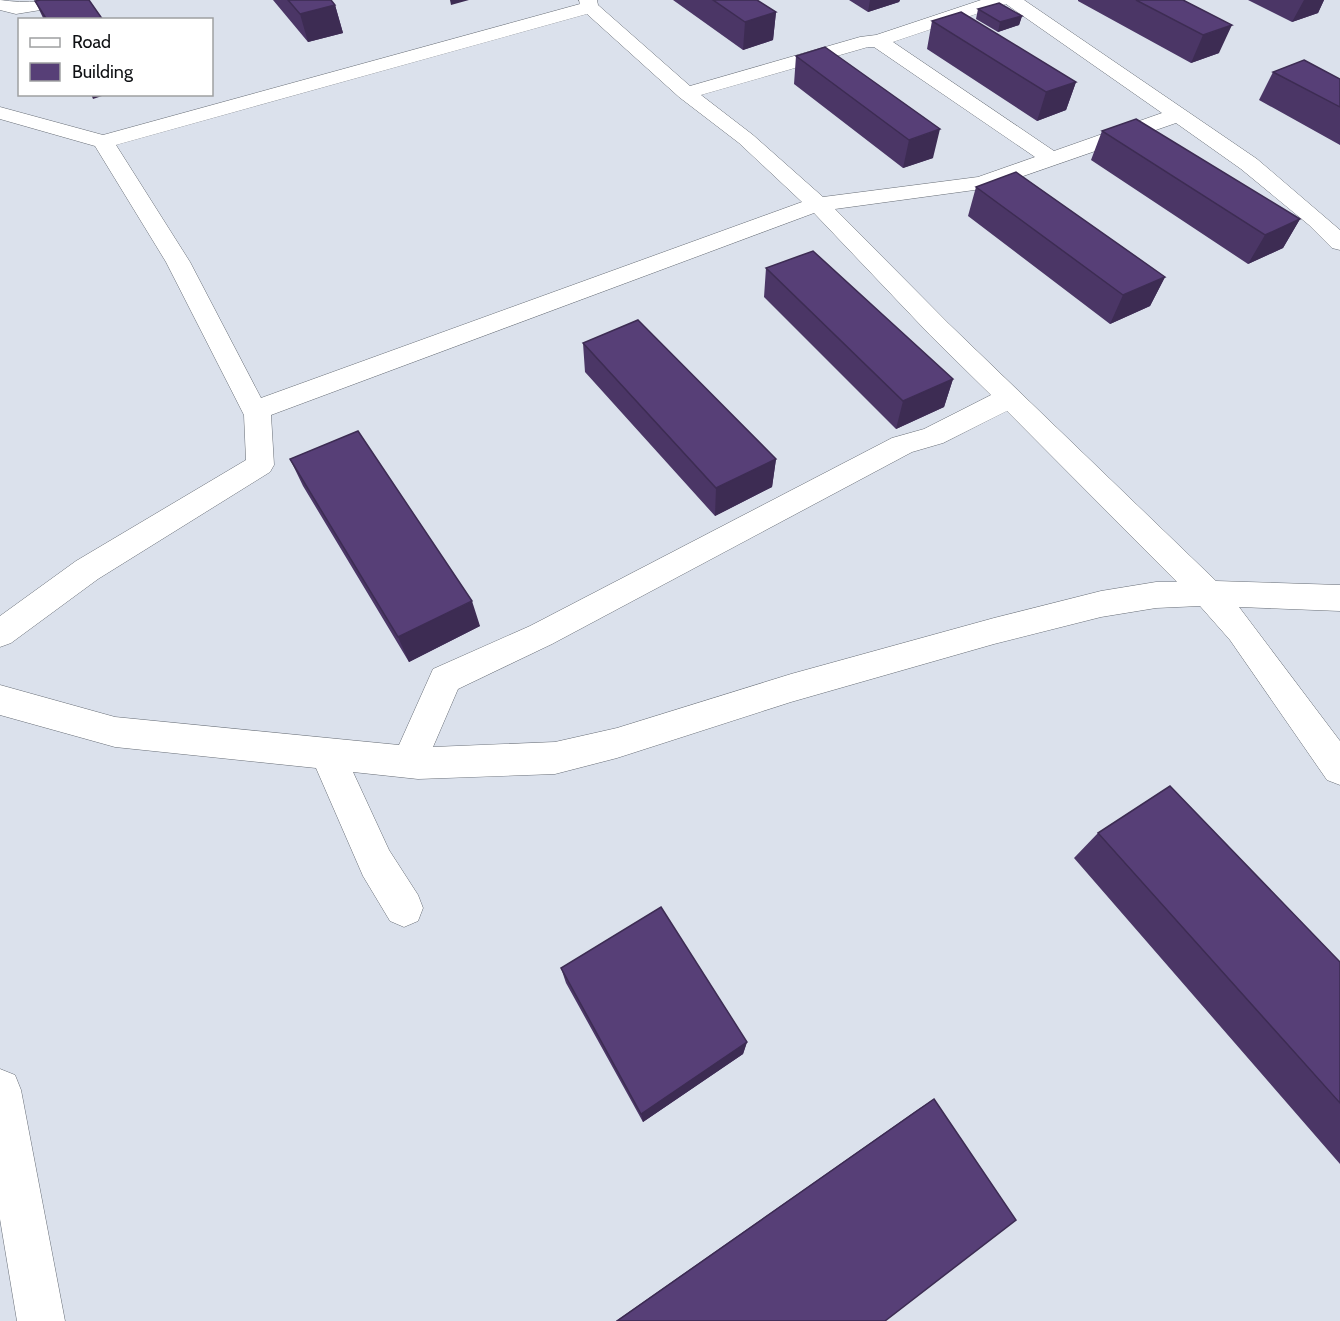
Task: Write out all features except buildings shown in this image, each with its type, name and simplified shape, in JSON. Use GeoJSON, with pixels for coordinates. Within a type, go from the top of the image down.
{"type":"FeatureCollection","features":[{"type":"Feature","properties":{"kind":"street"},"geometry":{"type":"LineString","coordinates":[[0,5],[16,9],[71,0]]}},
{"type":"Feature","properties":{"kind":"street"},"geometry":{"type":"LineString","coordinates":[[686,93],[814,56],[878,41],[999,0]]}},
{"type":"Feature","properties":{"kind":"street"},"geometry":{"type":"LineString","coordinates":[[1012,0],[1249,164],[1317,220],[1340,243]]}},
{"type":"Feature","properties":{"kind":"street"},"geometry":{"type":"LineString","coordinates":[[0,113],[104,142],[589,4],[686,93],[746,140],[818,204],[1009,398],[1121,505],[1208,593],[1241,631],[1340,769]]}},
{"type":"Feature","properties":{"kind":"street"},"geometry":{"type":"LineString","coordinates":[[878,41],[1050,158]]}},
{"type":"Feature","properties":{"kind":"street"},"geometry":{"type":"LineString","coordinates":[[257,410],[818,204],[981,183],[1178,115]]}},
{"type":"Feature","properties":{"kind":"street"},"geometry":{"type":"LineString","coordinates":[[104,142],[178,262],[254,410],[257,410]]}},
{"type":"Feature","properties":{"kind":"street"},"geometry":{"type":"LineString","coordinates":[[409,762],[445,679],[541,635],[902,445],[933,436],[1009,398]]}},
{"type":"Feature","properties":{"kind":"street"},"geometry":{"type":"LineString","coordinates":[[0,634],[87,570],[261,465],[257,410]]}},
{"type":"Feature","properties":{"kind":"street"},"geometry":{"type":"LineString","coordinates":[[0,700],[115,732],[409,762],[555,758],[617,742],[791,688],[1004,628],[1101,604],[1156,595],[1208,593],[1340,598]]}},
{"type":"Feature","properties":{"kind":"street"},"geometry":{"type":"LineString","coordinates":[[327,754],[376,863],[404,908]]}},
{"type":"Feature","properties":{"kind":"street"},"geometry":{"type":"LineString","coordinates":[[2,1117],[41,1321]]}}]}
